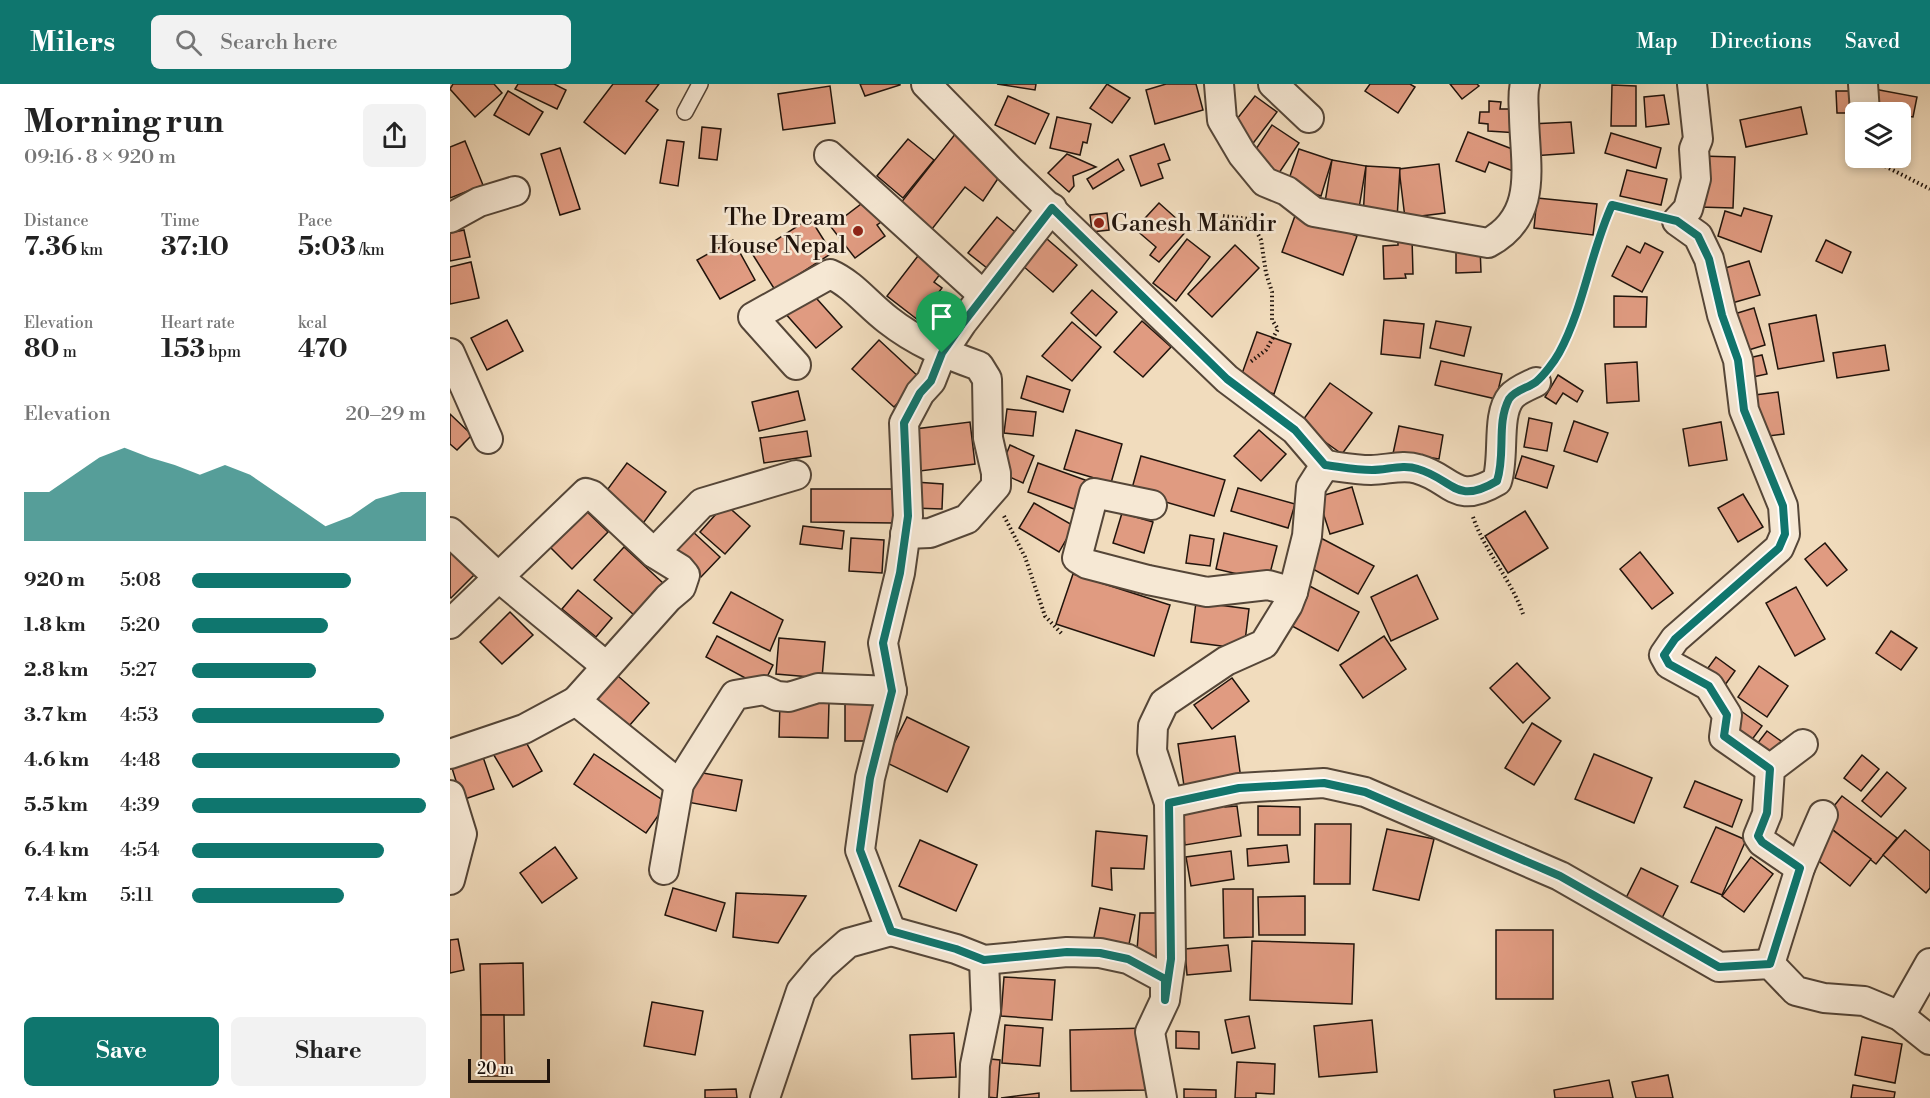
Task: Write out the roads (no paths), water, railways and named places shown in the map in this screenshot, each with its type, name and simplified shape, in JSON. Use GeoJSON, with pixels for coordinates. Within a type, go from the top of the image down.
{"type":"FeatureCollection","features":[{"type":"Feature","properties":{"kind":"street"},"geometry":{"type":"LineString","coordinates":[[926,84],[1010,169],[1227,379],[1295,430],[1325,465],[1371,470],[1402,467],[1418,469],[1459,491],[1480,491],[1497,481],[1502,466],[1503,415],[1510,397],[1536,382]]}},
{"type":"Feature","properties":{"kind":"street"},"geometry":{"type":"LineString","coordinates":[[1219,84],[1222,120],[1242,154],[1265,182],[1287,191],[1314,212],[1488,243],[1504,234],[1514,224],[1526,197],[1525,84]]}},
{"type":"Feature","properties":{"kind":"street"},"geometry":{"type":"LineString","coordinates":[[1273,84],[1309,118]]}},
{"type":"Feature","properties":{"kind":"street"},"geometry":{"type":"LineString","coordinates":[[1692,84],[1698,139],[1694,148],[1696,179],[1688,209],[1677,221],[1698,236],[1709,259],[1722,315],[1738,360],[1744,410],[1783,506],[1785,534],[1779,548],[1675,639],[1664,655],[1669,664],[1709,686],[1727,715],[1724,736],[1770,769]]}},
{"type":"Feature","properties":{"kind":"street"},"geometry":{"type":"LineString","coordinates":[[1863,84],[1864,102]]}},
{"type":"Feature","properties":{"kind":"street"},"geometry":{"type":"LineString","coordinates":[[829,155],[982,294]]}},
{"type":"Feature","properties":{"kind":"street"},"geometry":{"type":"LineString","coordinates":[[450,218],[478,202],[515,191]]}},
{"type":"Feature","properties":{"kind":"street"},"geometry":{"type":"LineString","coordinates":[[891,931],[860,850],[870,778],[892,691],[883,643],[900,573],[908,516],[904,423],[920,393],[931,381],[942,353],[982,294],[1052,208]]}},
{"type":"Feature","properties":{"kind":"street"},"geometry":{"type":"LineString","coordinates":[[796,365],[753,317],[830,274],[842,279],[886,319],[914,339],[942,353],[979,366],[987,379],[988,438],[996,473],[996,486],[967,519],[930,533],[905,534]]}},
{"type":"Feature","properties":{"kind":"street"},"geometry":{"type":"LineString","coordinates":[[450,353],[488,439]]}},
{"type":"Feature","properties":{"kind":"street"},"geometry":{"type":"LineString","coordinates":[[1162,1098],[1150,1032],[1165,1000],[1171,959],[1169,803],[1152,751],[1153,726],[1164,703],[1226,661],[1264,644],[1288,605],[1293,592],[1307,536],[1311,487],[1325,465]]}},
{"type":"Feature","properties":{"kind":"street"},"geometry":{"type":"LineString","coordinates":[[654,553],[702,503],[796,475]]}},
{"type":"Feature","properties":{"kind":"street"},"geometry":{"type":"LineString","coordinates":[[450,624],[586,493],[592,495],[654,553],[680,569],[684,575],[681,587],[668,598],[576,701],[525,729],[450,754]]}},
{"type":"Feature","properties":{"kind":"street"},"geometry":{"type":"LineString","coordinates":[[1152,505],[1094,493],[1077,558],[1087,564],[1148,580],[1208,592],[1268,585],[1293,592]]}},
{"type":"Feature","properties":{"kind":"street"},"geometry":{"type":"LineString","coordinates":[[450,532],[498,577],[606,666]]}},
{"type":"Feature","properties":{"kind":"street"},"geometry":{"type":"LineString","coordinates":[[664,870],[679,784],[735,695],[764,690],[777,696],[789,697],[818,688],[892,691]]}},
{"type":"Feature","properties":{"kind":"street"},"geometry":{"type":"LineString","coordinates":[[576,701],[679,784]]}},
{"type":"Feature","properties":{"kind":"street"},"geometry":{"type":"LineString","coordinates":[[1800,868],[1762,842],[1758,836],[1767,813],[1770,769],[1803,744]]}},
{"type":"Feature","properties":{"kind":"street"},"geometry":{"type":"LineString","coordinates":[[1169,803],[1239,788],[1313,783],[1324,783],[1365,792],[1560,876],[1719,967],[1770,964],[1796,990],[1824,998],[1864,1001],[1900,1016],[1930,1040]]}},
{"type":"Feature","properties":{"kind":"street"},"geometry":{"type":"LineString","coordinates":[[450,795],[462,834],[450,880]]}},
{"type":"Feature","properties":{"kind":"street"},"geometry":{"type":"LineString","coordinates":[[1770,964],[1800,868],[1823,815]]}},
{"type":"Feature","properties":{"kind":"street"},"geometry":{"type":"LineString","coordinates":[[765,1098],[801,991],[822,966],[848,943],[891,931],[956,949],[984,960],[1067,952],[1100,953],[1128,959],[1165,979],[1165,1000]]}},
{"type":"Feature","properties":{"kind":"street"},"geometry":{"type":"LineString","coordinates":[[974,1098],[975,1065],[986,1011],[984,960]]}},
{"type":"Feature","properties":{"kind":"street"},"geometry":{"type":"LineString","coordinates":[[1900,1016],[1930,963]]}},
{"type":"Feature","properties":{"kind":"lane"},"geometry":{"type":"LineString","coordinates":[[685,112],[700,84]]}},
{"type":"Feature","properties":{"kind":"place","name":"Ganesh Mandir"},"geometry":{"type":"Point","coordinates":[1099,223]}},
{"type":"Feature","properties":{"kind":"place","name":"The Dream House Nepal"},"geometry":{"type":"Point","coordinates":[858,231]}}]}
